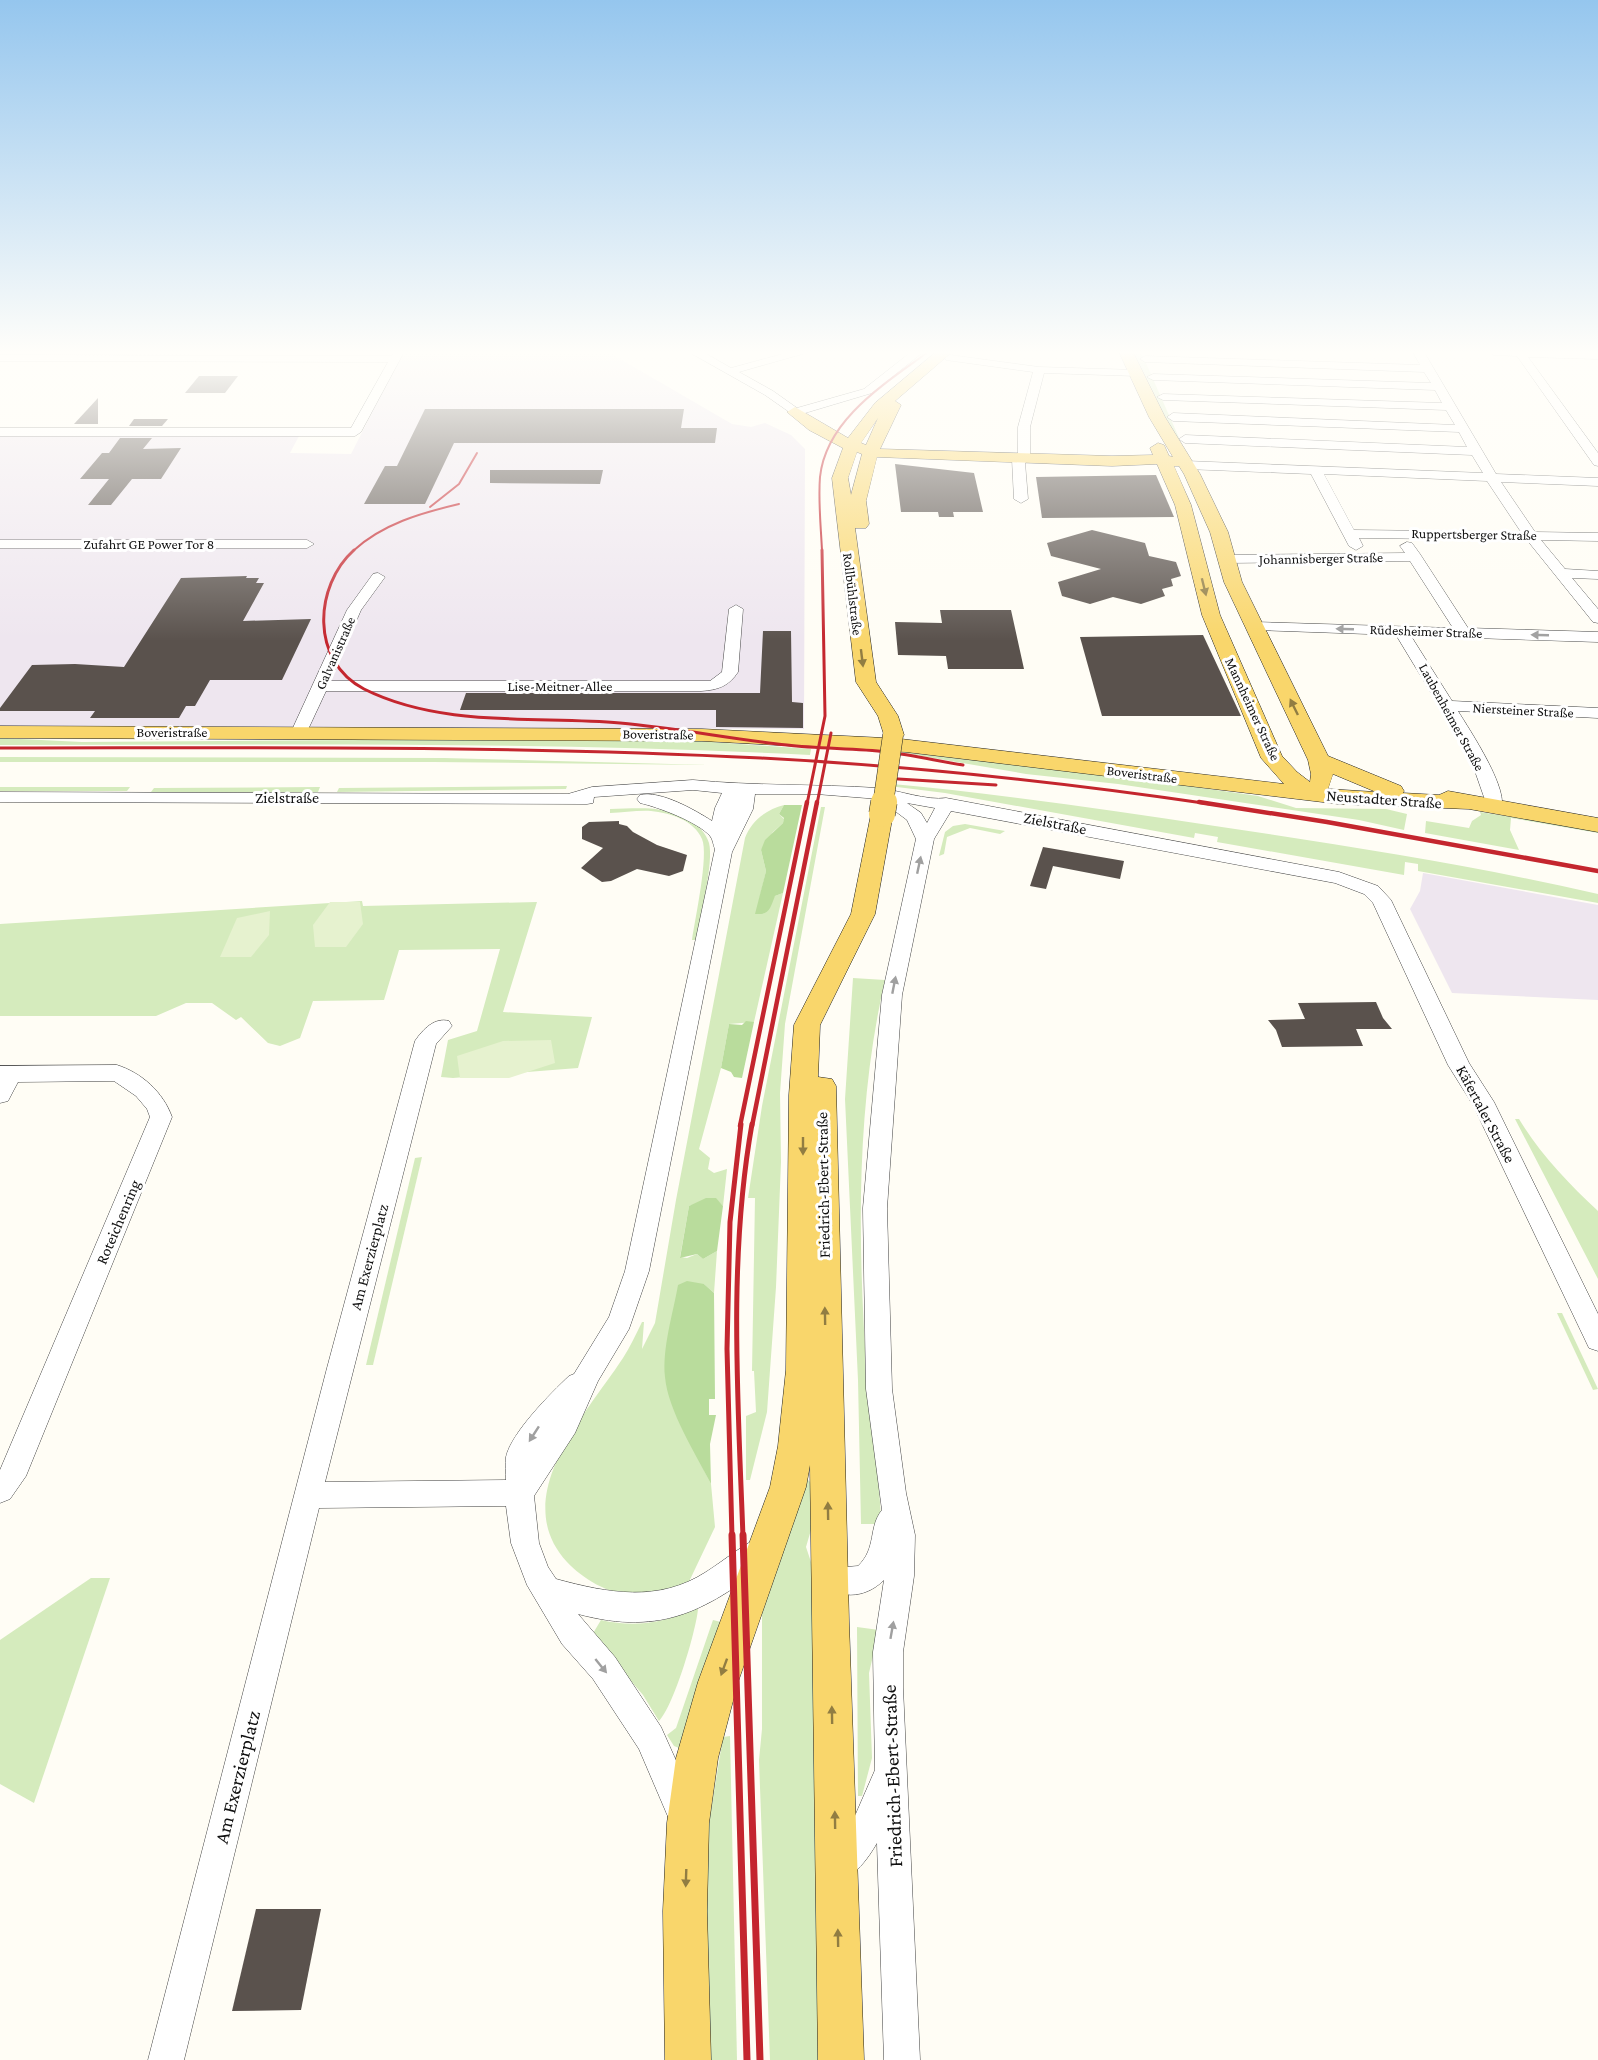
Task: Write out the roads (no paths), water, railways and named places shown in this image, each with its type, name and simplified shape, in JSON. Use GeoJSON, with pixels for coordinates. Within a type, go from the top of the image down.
{"type":"FeatureCollection","features":[{"type":"Feature","properties":{"kind":"main road","name":"Rollbühlstraße"},"geometry":{"type":"LineString","coordinates":[[848,448],[840,478],[863,669],[866,682],[882,704],[896,735]]}},
{"type":"Feature","properties":{"kind":"main road"},"geometry":{"type":"LineString","coordinates":[[868,448],[885,462],[913,453]]}},
{"type":"Feature","properties":{"kind":"main road","name":"Rollbühlstraße"},"geometry":{"type":"LineString","coordinates":[[874,448],[858,502],[881,691],[899,722],[896,735]]}},
{"type":"Feature","properties":{"kind":"main road","name":"Mannheimer Straße"},"geometry":{"type":"LineString","coordinates":[[1158,448],[1183,504],[1211,615],[1272,758],[1289,777],[1312,793],[1323,781],[1324,774],[1319,760],[1233,582],[1219,532],[1186,465],[1182,448]]}},
{"type":"Feature","properties":{"kind":"main road"},"geometry":{"type":"LineString","coordinates":[[872,452],[1021,459],[1164,462],[1186,465]]}},
{"type":"Feature","properties":{"kind":"main road"},"geometry":{"type":"LineString","coordinates":[[1191,537],[1219,532]]}},
{"type":"Feature","properties":{"kind":"main road"},"geometry":{"type":"LineString","coordinates":[[1191,537],[1226,556]]}},
{"type":"Feature","properties":{"kind":"main road","name":"Boveristraße"},"geometry":{"type":"LineString","coordinates":[[0,732],[582,732],[760,737],[963,752],[1312,793]]}},
{"type":"Feature","properties":{"kind":"main road"},"geometry":{"type":"LineString","coordinates":[[885,808],[896,735]]}},
{"type":"Feature","properties":{"kind":"main road"},"geometry":{"type":"LineString","coordinates":[[1246,787],[1267,770],[1272,758],[1301,767],[1311,766],[1319,760],[1393,791]]}},
{"type":"Feature","properties":{"kind":"main road","name":"Neustadter Straße"},"geometry":{"type":"LineString","coordinates":[[1312,793],[1347,789],[1393,791],[1598,825]]}},
{"type":"Feature","properties":{"kind":"main road","name":"Neustadter Straße"},"geometry":{"type":"LineString","coordinates":[[1312,793],[1349,798],[1464,802]]}},
{"type":"Feature","properties":{"kind":"main road","name":"Friedrich-Ebert-Straße"},"geometry":{"type":"LineString","coordinates":[[688,2060],[685,1911],[688,1823],[697,1758],[718,1682],[788,1487],[796,1446],[801,1402],[803,1095],[807,1025],[863,914],[885,808]]}},
{"type":"Feature","properties":{"kind":"main road","name":"Friedrich-Ebert-Straße"},"geometry":{"type":"LineString","coordinates":[[841,2060],[829,1569],[821,1100],[823,1033],[828,996],[842,966],[878,903],[885,808]]}},
{"type":"Feature","properties":{"kind":"street"},"geometry":{"type":"LineString","coordinates":[[1021,499],[1022,448]]}},
{"type":"Feature","properties":{"kind":"street"},"geometry":{"type":"LineString","coordinates":[[1381,448],[1475,451]]}},
{"type":"Feature","properties":{"kind":"street"},"geometry":{"type":"LineString","coordinates":[[1473,448],[1529,534],[1598,619]]}},
{"type":"Feature","properties":{"kind":"street"},"geometry":{"type":"LineString","coordinates":[[1588,448],[1598,462]]}},
{"type":"Feature","properties":{"kind":"street"},"geometry":{"type":"LineString","coordinates":[[1186,465],[1598,482]]}},
{"type":"Feature","properties":{"kind":"street"},"geometry":{"type":"LineString","coordinates":[[1315,470],[1364,558]]}},
{"type":"Feature","properties":{"kind":"street"},"geometry":{"type":"LineString","coordinates":[[1398,533],[1464,633]]}},
{"type":"Feature","properties":{"kind":"street","name":"Ruppertsberger Straße"},"geometry":{"type":"LineString","coordinates":[[1350,534],[1529,534],[1598,537]]}},
{"type":"Feature","properties":{"kind":"street","name":"Zufahrt GE Power Tor 8"},"geometry":{"type":"LineString","coordinates":[[0,544],[302,544]]}},
{"type":"Feature","properties":{"kind":"street","name":"Johannisberger Straße"},"geometry":{"type":"LineString","coordinates":[[1226,556],[1415,557]]}},
{"type":"Feature","properties":{"kind":"street"},"geometry":{"type":"LineString","coordinates":[[1560,573],[1598,575]]}},
{"type":"Feature","properties":{"kind":"street","name":"Galvanistraße"},"geometry":{"type":"LineString","coordinates":[[299,732],[354,610],[378,577]]}},
{"type":"Feature","properties":{"kind":"street","name":"Lise-Meitner-Allee"},"geometry":{"type":"LineString","coordinates":[[320,686],[713,685],[727,678],[730,672],[736,609]]}},
{"type":"Feature","properties":{"kind":"street","name":"Rüdesheimer Straße"},"geometry":{"type":"LineString","coordinates":[[1255,626],[1598,637]]}},
{"type":"Feature","properties":{"kind":"street","name":"Laubenheimer Straße"},"geometry":{"type":"LineString","coordinates":[[1401,630],[1478,757],[1494,807]]}},
{"type":"Feature","properties":{"kind":"street","name":"Niersteiner Straße"},"geometry":{"type":"LineString","coordinates":[[1448,706],[1598,713]]}},
{"type":"Feature","properties":{"kind":"street","name":"Zielstraße"},"geometry":{"type":"LineString","coordinates":[[574,797],[592,792],[693,785],[740,789],[816,789],[885,808],[939,802],[1339,879],[1371,890]]}},
{"type":"Feature","properties":{"kind":"street"},"geometry":{"type":"LineString","coordinates":[[309,1495],[520,1493],[565,1425],[586,1375],[620,1321],[637,1271],[721,843],[744,809],[740,789]]}},
{"type":"Feature","properties":{"kind":"street","name":"Zielstraße"},"geometry":{"type":"LineString","coordinates":[[0,797],[574,797],[602,800],[692,797],[740,789]]}},
{"type":"Feature","properties":{"kind":"street"},"geometry":{"type":"LineString","coordinates":[[646,799],[667,803],[691,814],[721,843]]}},
{"type":"Feature","properties":{"kind":"street"},"geometry":{"type":"LineString","coordinates":[[885,808],[915,817],[939,802]]}},
{"type":"Feature","properties":{"kind":"street","name":"Friedrich-Ebert-Straße"},"geometry":{"type":"LineString","coordinates":[[902,2060],[888,1652],[899,1576],[901,1534],[892,1493],[879,1389],[875,1208],[892,995],[925,839],[939,802]]}},
{"type":"Feature","properties":{"kind":"street"},"geometry":{"type":"LineString","coordinates":[[915,817],[925,839]]}},
{"type":"Feature","properties":{"kind":"street","name":"Käfertaler Straße"},"geometry":{"type":"LineString","coordinates":[[1371,890],[1381,900],[1459,1065],[1483,1102],[1598,1340]]}},
{"type":"Feature","properties":{"kind":"street","name":"Am Exerzierplatz"},"geometry":{"type":"LineString","coordinates":[[166,2060],[426,1041],[442,1026]]}},
{"type":"Feature","properties":{"kind":"street","name":"Roteichenring"},"geometry":{"type":"LineString","coordinates":[[0,1490],[12,1476],[160,1118],[159,1110],[130,1079],[117,1073],[4,1081]]}},
{"type":"Feature","properties":{"kind":"street","name":"Friedrich-Ebert-Straße"},"geometry":{"type":"LineString","coordinates":[[520,1493],[521,1527],[534,1568],[573,1633],[604,1668],[645,1728],[688,1823]]}},
{"type":"Feature","properties":{"kind":"street","name":"Friedrich-Ebert-Straße"},"geometry":{"type":"LineString","coordinates":[[829,1569],[838,1578],[853,1582],[866,1577],[876,1568],[888,1540],[892,1493]]}},
{"type":"Feature","properties":{"kind":"street"},"geometry":{"type":"LineString","coordinates":[[547,1590],[618,1609],[662,1608],[701,1593],[768,1546]]}},
{"type":"Feature","properties":{"kind":"street"},"geometry":{"type":"LineString","coordinates":[[836,1867],[852,1852],[862,1837],[892,1765]]}},
{"type":"Feature","properties":{"kind":"railway"},"geometry":{"type":"LineString","coordinates":[[822,551],[820,477],[829,448]]}},
{"type":"Feature","properties":{"kind":"railway"},"geometry":{"type":"LineString","coordinates":[[430,507],[459,484],[477,453]]}},
{"type":"Feature","properties":{"kind":"railway"},"geometry":{"type":"LineString","coordinates":[[353,551],[389,527],[430,511],[459,504]]}},
{"type":"Feature","properties":{"kind":"railway"},"geometry":{"type":"LineString","coordinates":[[819,747],[825,716],[822,550]]}},
{"type":"Feature","properties":{"kind":"railway"},"geometry":{"type":"LineString","coordinates":[[353,551],[341,565],[331,583],[325,602],[324,623],[327,642],[334,661],[346,676],[364,689],[425,710],[457,715],[620,723],[819,747]]}},
{"type":"Feature","properties":{"kind":"railway"},"geometry":{"type":"LineString","coordinates":[[828,748],[831,733]]}},
{"type":"Feature","properties":{"kind":"railway"},"geometry":{"type":"LineString","coordinates":[[816,761],[819,747]]}},
{"type":"Feature","properties":{"kind":"railway"},"geometry":{"type":"LineString","coordinates":[[819,747],[828,748]]}},
{"type":"Feature","properties":{"kind":"railway"},"geometry":{"type":"LineString","coordinates":[[0,748],[476,749],[666,754],[816,761]]}},
{"type":"Feature","properties":{"kind":"railway"},"geometry":{"type":"LineString","coordinates":[[825,762],[828,748]]}},
{"type":"Feature","properties":{"kind":"railway"},"geometry":{"type":"LineString","coordinates":[[828,748],[887,752],[963,765]]}},
{"type":"Feature","properties":{"kind":"railway"},"geometry":{"type":"LineString","coordinates":[[807,804],[816,761]]}},
{"type":"Feature","properties":{"kind":"railway"},"geometry":{"type":"LineString","coordinates":[[816,761],[825,762]]}},
{"type":"Feature","properties":{"kind":"railway"},"geometry":{"type":"LineString","coordinates":[[817,804],[825,762]]}},
{"type":"Feature","properties":{"kind":"railway"},"geometry":{"type":"LineString","coordinates":[[825,762],[986,776],[1210,804]]}},
{"type":"Feature","properties":{"kind":"railway"},"geometry":{"type":"LineString","coordinates":[[882,778],[996,785]]}},
{"type":"Feature","properties":{"kind":"railway"},"geometry":{"type":"LineString","coordinates":[[740,1126],[807,802]]}},
{"type":"Feature","properties":{"kind":"railway"},"geometry":{"type":"LineString","coordinates":[[752,1126],[817,802]]}},
{"type":"Feature","properties":{"kind":"railway"},"geometry":{"type":"LineString","coordinates":[[1199,802],[1327,822],[1598,871]]}},
{"type":"Feature","properties":{"kind":"railway"},"geometry":{"type":"LineString","coordinates":[[732,1537],[727,1349],[730,1222],[741,1124]]}},
{"type":"Feature","properties":{"kind":"railway"},"geometry":{"type":"LineString","coordinates":[[743,1537],[737,1382],[737,1278],[740,1226],[752,1124]]}},
{"type":"Feature","properties":{"kind":"railway"},"geometry":{"type":"LineString","coordinates":[[732,1535],[747,2060]]}},
{"type":"Feature","properties":{"kind":"railway"},"geometry":{"type":"LineString","coordinates":[[743,1535],[760,2060]]}}]}
